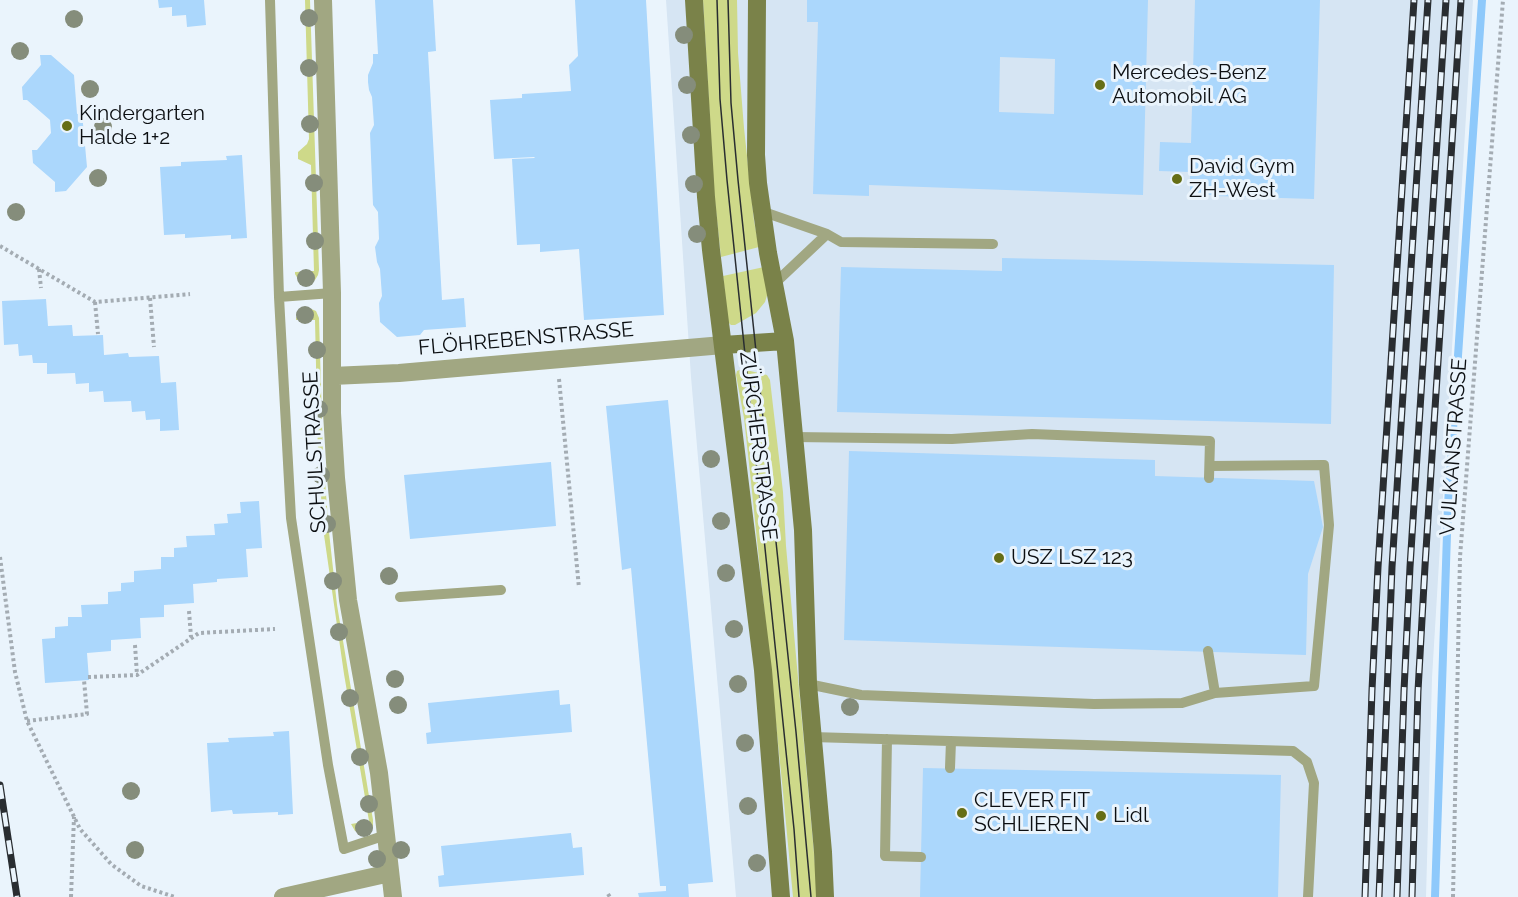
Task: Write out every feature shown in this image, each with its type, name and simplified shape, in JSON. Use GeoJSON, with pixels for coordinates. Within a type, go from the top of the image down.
{"type":"FeatureCollection","features":[{"type":"Feature","properties":{"kind":"main road","name":"ZÜRCHERSTRASSE"},"geometry":{"type":"LineString","coordinates":[[694,0],[712,266],[763,670],[781,897]]}},
{"type":"Feature","properties":{"kind":"main road","name":"ZÜRCHERSTRASSE"},"geometry":{"type":"LineString","coordinates":[[757,0],[756,155],[761,211],[785,341],[803,530],[808,684],[825,897]]}},
{"type":"Feature","properties":{"kind":"main road"},"geometry":{"type":"LineString","coordinates":[[723,345],[785,341]]}},
{"type":"Feature","properties":{"kind":"street","name":"SCHULSTRASSE"},"geometry":{"type":"LineString","coordinates":[[323,0],[332,293],[332,413],[336,478],[348,600],[379,773],[393,897]]}},
{"type":"Feature","properties":{"kind":"street","name":"FLÖHREBENSTRASSE"},"geometry":{"type":"LineString","coordinates":[[332,376],[399,373],[723,345]]}},
{"type":"Feature","properties":{"kind":"street"},"geometry":{"type":"LineString","coordinates":[[283,897],[390,873]]}},
{"type":"Feature","properties":{"kind":"lane"},"geometry":{"type":"LineString","coordinates":[[270,0],[279,297],[291,518],[328,765],[344,849],[386,836]]}},
{"type":"Feature","properties":{"kind":"lane"},"geometry":{"type":"LineString","coordinates":[[761,211],[828,234],[841,242],[993,244]]}},
{"type":"Feature","properties":{"kind":"lane"},"geometry":{"type":"LineString","coordinates":[[774,284],[828,234]]}},
{"type":"Feature","properties":{"kind":"lane"},"geometry":{"type":"LineString","coordinates":[[279,297],[332,293]]}},
{"type":"Feature","properties":{"kind":"lane"},"geometry":{"type":"LineString","coordinates":[[794,437],[952,439],[1032,434],[1210,441],[1209,478]]}},
{"type":"Feature","properties":{"kind":"lane"},"geometry":{"type":"LineString","coordinates":[[808,684],[861,695],[1094,704],[1182,703],[1215,693],[1314,686],[1329,525],[1324,465],[1210,466]]}},
{"type":"Feature","properties":{"kind":"lane"},"geometry":{"type":"LineString","coordinates":[[400,597],[501,590]]}},
{"type":"Feature","properties":{"kind":"lane"},"geometry":{"type":"LineString","coordinates":[[1208,651],[1215,693]]}},
{"type":"Feature","properties":{"kind":"lane"},"geometry":{"type":"LineString","coordinates":[[812,736],[1293,751],[1307,762],[1314,783],[1308,897]]}},
{"type":"Feature","properties":{"kind":"lane"},"geometry":{"type":"LineString","coordinates":[[887,739],[885,856],[921,857]]}},
{"type":"Feature","properties":{"kind":"lane"},"geometry":{"type":"LineString","coordinates":[[950,768],[951,741]]}},
{"type":"Feature","properties":{"kind":"path","name":"VULKANSTRASSE"},"geometry":{"type":"LineString","coordinates":[[1453,897],[1460,557],[1503,0]]}},
{"type":"Feature","properties":{"kind":"path"},"geometry":{"type":"LineString","coordinates":[[0,246],[95,302],[190,294]]}},
{"type":"Feature","properties":{"kind":"path"},"geometry":{"type":"LineString","coordinates":[[39,269],[40,288]]}},
{"type":"Feature","properties":{"kind":"path"},"geometry":{"type":"LineString","coordinates":[[150,298],[154,347]]}},
{"type":"Feature","properties":{"kind":"path"},"geometry":{"type":"LineString","coordinates":[[95,302],[98,334]]}},
{"type":"Feature","properties":{"kind":"path"},"geometry":{"type":"LineString","coordinates":[[558,374],[579,588]]}},
{"type":"Feature","properties":{"kind":"path"},"geometry":{"type":"LineString","coordinates":[[0,557],[15,672],[27,721],[80,829],[111,864],[141,886],[175,897]]}},
{"type":"Feature","properties":{"kind":"path"},"geometry":{"type":"LineString","coordinates":[[189,611],[191,638]]}},
{"type":"Feature","properties":{"kind":"path"},"geometry":{"type":"LineString","coordinates":[[27,721],[87,714],[86,679],[137,675],[199,633],[275,629]]}},
{"type":"Feature","properties":{"kind":"path"},"geometry":{"type":"LineString","coordinates":[[135,645],[137,675]]}},
{"type":"Feature","properties":{"kind":"path"},"geometry":{"type":"LineString","coordinates":[[71,897],[74,816]]}},
{"type":"Feature","properties":{"kind":"shaded area"},"geometry":{"type":"Polygon","coordinates":[[[666,0],[1473,0],[1432,678],[1426,897],[736,897],[691,377],[666,0]]]}},
{"type":"Feature","properties":{"kind":"green space"},"geometry":{"type":"Polygon","coordinates":[[[305,0],[310,0],[319,270],[315,280],[308,283],[299,281],[295,274],[295,272],[314,271],[311,165],[298,159],[298,152],[309,139],[305,0]]]}},
{"type":"Feature","properties":{"kind":"green space"},"geometry":{"type":"Polygon","coordinates":[[[703,0],[737,0],[738,53],[744,128],[759,247],[721,257],[714,193],[703,0]]]}},
{"type":"Feature","properties":{"kind":"green space"},"geometry":{"type":"Polygon","coordinates":[[[764,267],[769,289],[765,302],[756,313],[731,325],[728,322],[723,276],[764,267]]]}},
{"type":"Feature","properties":{"kind":"green space"},"geometry":{"type":"Polygon","coordinates":[[[309,308],[316,311],[319,318],[323,456],[337,605],[373,820],[373,828],[364,834],[355,831],[351,824],[369,821],[344,674],[324,535],[318,457],[315,320],[296,320],[299,312],[309,308]]]}},
{"type":"Feature","properties":{"kind":"green space"},"geometry":{"type":"Polygon","coordinates":[[[742,369],[767,375],[770,380],[783,492],[818,897],[793,897],[751,482],[744,418],[736,375],[737,371],[742,369]]]}},
{"type":"Feature","properties":{"kind":"building"},"geometry":{"type":"Polygon","coordinates":[[[158,0],[204,0],[206,25],[187,27],[186,15],[172,16],[172,7],[159,8],[158,0]]]}},
{"type":"Feature","properties":{"kind":"building"},"geometry":{"type":"Polygon","coordinates":[[[375,0],[433,0],[436,51],[428,52],[442,300],[464,298],[466,327],[424,330],[420,335],[397,337],[380,322],[379,303],[382,296],[380,269],[375,247],[379,239],[378,212],[373,205],[370,133],[374,125],[372,97],[368,82],[373,54],[378,54],[375,0]]]}},
{"type":"Feature","properties":{"kind":"building"},"geometry":{"type":"Polygon","coordinates":[[[575,0],[646,0],[664,315],[584,320],[579,249],[540,252],[540,244],[517,245],[512,159],[535,158],[494,159],[490,100],[522,98],[522,94],[571,91],[569,65],[578,56],[575,0]]]}},
{"type":"Feature","properties":{"kind":"building","name":"Mercedes-Benz Automobil AG"},"geometry":{"type":"Polygon","coordinates":[[[807,0],[1148,0],[1143,195],[869,185],[869,196],[813,194],[818,22],[807,22],[807,0]],[[1000,57],[999,112],[1054,114],[1055,59],[1000,57]]]}},
{"type":"Feature","properties":{"kind":"building"},"geometry":{"type":"Polygon","coordinates":[[[1195,0],[1320,0],[1314,199],[1190,194],[1190,172],[1159,171],[1160,142],[1191,143],[1195,0]]]}},
{"type":"Feature","properties":{"kind":"building","name":"Kindergarten Halde 1+2"},"geometry":{"type":"Polygon","coordinates":[[[40,55],[51,55],[74,75],[77,114],[82,113],[87,167],[66,191],[55,192],[55,182],[33,163],[32,150],[37,150],[51,133],[50,120],[27,100],[23,100],[22,87],[41,65],[40,55]]]}},
{"type":"Feature","properties":{"kind":"building"},"geometry":{"type":"Polygon","coordinates":[[[242,155],[247,238],[231,239],[231,235],[185,238],[185,234],[164,235],[160,167],[181,166],[181,162],[227,160],[226,156],[242,155]]]}},
{"type":"Feature","properties":{"kind":"building"},"geometry":{"type":"Polygon","coordinates":[[[1002,258],[1334,265],[1331,424],[837,412],[841,267],[1002,271],[1002,258]]]}},
{"type":"Feature","properties":{"kind":"building"},"geometry":{"type":"Polygon","coordinates":[[[46,299],[48,326],[72,325],[73,336],[103,335],[104,355],[128,353],[129,357],[159,356],[161,383],[176,382],[179,430],[160,431],[160,419],[146,420],[145,411],[132,412],[131,401],[104,402],[103,391],[89,392],[89,383],[76,384],[75,373],[47,374],[47,363],[33,363],[32,355],[19,356],[18,344],[4,345],[2,301],[46,299]]]}},
{"type":"Feature","properties":{"kind":"building"},"geometry":{"type":"Polygon","coordinates":[[[668,400],[713,882],[688,884],[689,897],[639,897],[638,893],[666,891],[666,886],[660,886],[631,568],[622,570],[606,406],[668,400]]]}},
{"type":"Feature","properties":{"kind":"building","name":"USZ LSZ 123"},"geometry":{"type":"Polygon","coordinates":[[[849,451],[1155,460],[1155,476],[1314,481],[1323,527],[1308,574],[1306,655],[844,640],[849,451]]]}},
{"type":"Feature","properties":{"kind":"building"},"geometry":{"type":"Polygon","coordinates":[[[551,462],[556,526],[410,539],[404,475],[551,462]]]}},
{"type":"Feature","properties":{"kind":"building"},"geometry":{"type":"Polygon","coordinates":[[[259,501],[262,548],[246,549],[248,577],[217,579],[217,582],[193,584],[194,603],[164,605],[164,617],[140,618],[141,638],[111,640],[111,651],[87,653],[89,680],[45,683],[42,639],[55,638],[55,627],[68,626],[68,617],[82,617],[81,605],[108,604],[108,592],[121,591],[121,583],[134,582],[134,571],[161,569],[161,557],[174,557],[174,548],[187,547],[186,536],[215,535],[214,524],[228,523],[227,514],[241,513],[240,502],[259,501]]]}},
{"type":"Feature","properties":{"kind":"building"},"geometry":{"type":"Polygon","coordinates":[[[559,690],[560,705],[570,704],[572,732],[427,744],[426,733],[431,732],[428,703],[559,690]]]}},
{"type":"Feature","properties":{"kind":"building"},"geometry":{"type":"Polygon","coordinates":[[[289,731],[293,814],[278,815],[278,812],[233,814],[232,810],[211,812],[207,743],[229,742],[228,738],[274,736],[273,732],[289,731]]]}},
{"type":"Feature","properties":{"kind":"building","name":"Lidl"},"geometry":{"type":"Polygon","coordinates":[[[923,768],[1281,775],[1278,897],[920,897],[923,768]]]}},
{"type":"Feature","properties":{"kind":"building"},"geometry":{"type":"Polygon","coordinates":[[[571,833],[573,848],[582,847],[584,875],[439,887],[438,876],[444,875],[441,846],[571,833]]]}},
{"type":"Feature","properties":{"kind":"waterway"},"geometry":{"type":"LineString","coordinates":[[1435,897],[1448,504],[1482,0]]}},
{"type":"Feature","properties":{"kind":"tram line"},"geometry":{"type":"LineString","coordinates":[[717,0],[720,99],[727,180],[794,829],[799,897]]}},
{"type":"Feature","properties":{"kind":"tram line"},"geometry":{"type":"LineString","coordinates":[[728,0],[731,103],[738,180],[811,897]]}},
{"type":"Feature","properties":{"kind":"railway"},"geometry":{"type":"LineString","coordinates":[[1365,897],[1378,567],[1414,0]]}},
{"type":"Feature","properties":{"kind":"railway"},"geometry":{"type":"LineString","coordinates":[[1379,897],[1392,567],[1428,0]]}},
{"type":"Feature","properties":{"kind":"railway"},"geometry":{"type":"LineString","coordinates":[[1397,897],[1410,567],[1446,0]]}},
{"type":"Feature","properties":{"kind":"railway"},"geometry":{"type":"LineString","coordinates":[[1412,897],[1418,691],[1461,0]]}},
{"type":"Feature","properties":{"kind":"railway"},"geometry":{"type":"LineString","coordinates":[[0,785],[17,897]]}},
{"type":"Feature","properties":{"kind":"place","name":"Mercedes-Benz Automobil AG"},"geometry":{"type":"Point","coordinates":[1100,85]}},
{"type":"Feature","properties":{"kind":"place","name":"Kindergarten Halde 1+2"},"geometry":{"type":"Point","coordinates":[67,126]}},
{"type":"Feature","properties":{"kind":"place","name":"David Gym ZH-West"},"geometry":{"type":"Point","coordinates":[1177,179]}},
{"type":"Feature","properties":{"kind":"place","name":"USZ LSZ 123"},"geometry":{"type":"Point","coordinates":[999,558]}},
{"type":"Feature","properties":{"kind":"place","name":"CLEVER FIT SCHLIEREN"},"geometry":{"type":"Point","coordinates":[962,813]}},
{"type":"Feature","properties":{"kind":"place","name":"Lidl"},"geometry":{"type":"Point","coordinates":[1101,816]}}]}
